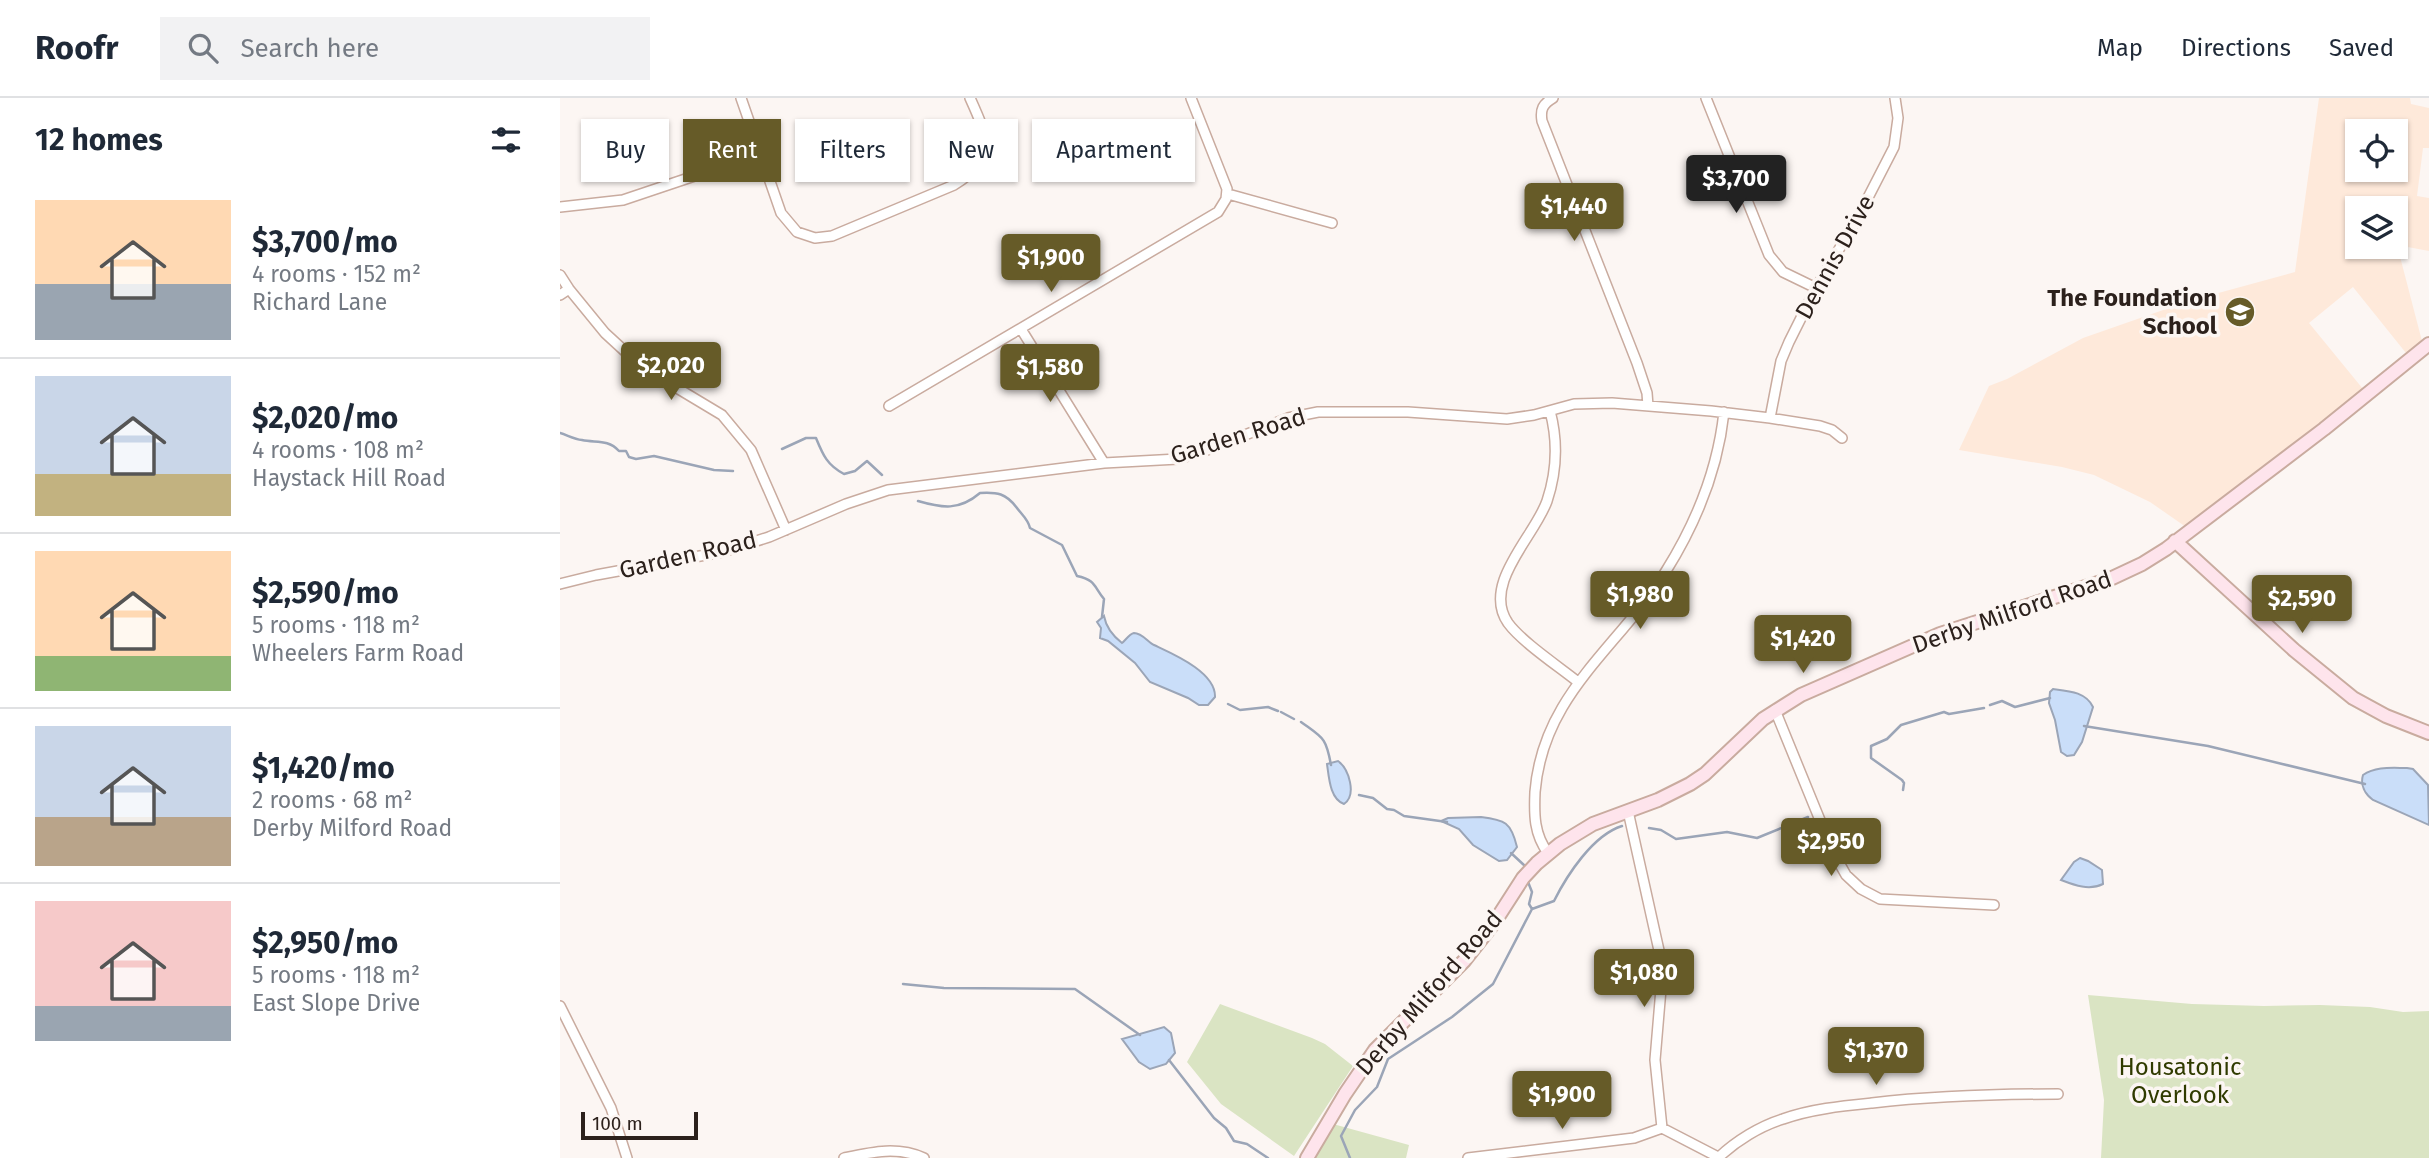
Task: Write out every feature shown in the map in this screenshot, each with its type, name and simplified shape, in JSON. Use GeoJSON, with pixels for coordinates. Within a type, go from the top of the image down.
{"type":"FeatureCollection","features":[{"type":"Feature","properties":{"kind":"main road","name":"Derby Milford Road"},"geometry":{"type":"LineString","coordinates":[[1307,1158],[1375,1050],[1464,961],[1521,881],[1548,853],[1593,824],[1658,800],[1690,784],[1775,710],[1816,688],[1940,634],[2109,579],[2142,564],[2324,429],[2429,344]]}},
{"type":"Feature","properties":{"kind":"main road"},"geometry":{"type":"LineString","coordinates":[[2175,541],[2294,650],[2353,698],[2386,716],[2429,733]]}},
{"type":"Feature","properties":{"kind":"street"},"geometry":{"type":"LineString","coordinates":[[741,98],[748,119]]}},
{"type":"Feature","properties":{"kind":"street"},"geometry":{"type":"LineString","coordinates":[[770,182],[788,224],[797,232],[815,238],[832,236],[954,185],[982,162],[986,141],[970,98]]}},
{"type":"Feature","properties":{"kind":"street"},"geometry":{"type":"LineString","coordinates":[[889,406],[1222,208],[1228,194],[1226,184],[1191,98]]}},
{"type":"Feature","properties":{"kind":"street"},"geometry":{"type":"LineString","coordinates":[[1553,98],[1543,105],[1542,121],[1637,363],[1648,405]]}},
{"type":"Feature","properties":{"kind":"street"},"geometry":{"type":"LineString","coordinates":[[1706,98],[1769,255],[1783,272],[1815,288]]}},
{"type":"Feature","properties":{"kind":"street","name":"Dennis Drive"},"geometry":{"type":"LineString","coordinates":[[1770,418],[1781,361],[1815,288],[1857,219],[1890,157],[1897,131],[1895,98]]}},
{"type":"Feature","properties":{"kind":"street"},"geometry":{"type":"LineString","coordinates":[[560,207],[623,200],[683,180]]}},
{"type":"Feature","properties":{"kind":"street"},"geometry":{"type":"LineString","coordinates":[[1228,194],[1332,223]]}},
{"type":"Feature","properties":{"kind":"street"},"geometry":{"type":"LineString","coordinates":[[560,275],[605,333],[642,366],[722,415],[751,450],[786,530]]}},
{"type":"Feature","properties":{"kind":"street"},"geometry":{"type":"LineString","coordinates":[[560,295],[569,289]]}},
{"type":"Feature","properties":{"kind":"street"},"geometry":{"type":"LineString","coordinates":[[1021,329],[1104,463]]}},
{"type":"Feature","properties":{"kind":"street","name":"Garden Road"},"geometry":{"type":"LineString","coordinates":[[560,584],[712,554],[747,544],[846,503],[888,490],[1104,463],[1189,456],[1304,414],[1383,411],[1494,419],[1522,417],[1590,403],[1648,405],[1724,412],[1820,426],[1832,429],[1842,438]]}},
{"type":"Feature","properties":{"kind":"street"},"geometry":{"type":"LineString","coordinates":[[1550,411],[1556,452],[1552,482],[1536,524],[1503,580],[1501,604],[1504,615],[1515,630],[1578,682]]}},
{"type":"Feature","properties":{"kind":"street"},"geometry":{"type":"LineString","coordinates":[[1548,853],[1538,838],[1535,824],[1539,768],[1554,723],[1578,682],[1642,605],[1679,549],[1706,489],[1718,449],[1724,412]]}},
{"type":"Feature","properties":{"kind":"street"},"geometry":{"type":"LineString","coordinates":[[1775,710],[1833,852],[1846,875],[1861,889],[1880,899],[1994,905]]}},
{"type":"Feature","properties":{"kind":"street"},"geometry":{"type":"LineString","coordinates":[[1628,811],[1660,955],[1662,977],[1656,1059],[1662,1128]]}},
{"type":"Feature","properties":{"kind":"street"},"geometry":{"type":"LineString","coordinates":[[560,1006],[611,1108],[627,1158]]}},
{"type":"Feature","properties":{"kind":"street"},"geometry":{"type":"LineString","coordinates":[[1468,1158],[1634,1138],[1662,1128],[1719,1158],[1729,1148],[1782,1119],[1833,1107],[1908,1099],[2058,1094]]}},
{"type":"Feature","properties":{"kind":"street"},"geometry":{"type":"LineString","coordinates":[[844,1158],[891,1150],[912,1152],[924,1158]]}},
{"type":"Feature","properties":{"kind":"shaded area","name":"The Foundation School"},"geometry":{"type":"Polygon","coordinates":[[[2319,98],[2410,98],[2411,104],[2429,108],[2429,148],[2423,148],[2417,196],[2429,198],[2429,251],[2408,247],[2408,196],[2345,196],[2345,259],[2401,259],[2423,345],[2410,358],[2353,287],[2309,323],[2363,389],[2289,450],[2186,527],[2150,502],[2094,475],[1959,450],[1989,386],[2083,338],[2189,301],[2295,272],[2319,98]]]}},
{"type":"Feature","properties":{"kind":"green space","name":"Housatonic Overlook"},"geometry":{"type":"Polygon","coordinates":[[[2088,995],[2192,1004],[2320,1005],[2370,1007],[2403,1012],[2429,1011],[2429,1158],[2101,1158],[2104,1100],[2088,995]]]}},
{"type":"Feature","properties":{"kind":"green space"},"geometry":{"type":"Polygon","coordinates":[[[1220,1004],[1325,1044],[1353,1066],[1294,1156],[1221,1104],[1187,1062],[1220,1004]]]}},
{"type":"Feature","properties":{"kind":"green space"},"geometry":{"type":"Polygon","coordinates":[[[1333,1124],[1409,1145],[1406,1158],[1313,1158],[1333,1124]]]}},
{"type":"Feature","properties":{"kind":"water"},"geometry":{"type":"Polygon","coordinates":[[[1104,616],[1110,631],[1122,643],[1130,635],[1137,633],[1192,665],[1209,680],[1215,697],[1208,705],[1199,705],[1150,682],[1135,663],[1108,641],[1100,638],[1101,628],[1097,622],[1104,616]]]}},
{"type":"Feature","properties":{"kind":"water"},"geometry":{"type":"Polygon","coordinates":[[[2053,689],[2081,695],[2093,707],[2082,742],[2074,755],[2067,756],[2061,752],[2049,703],[2053,689]]]}},
{"type":"Feature","properties":{"kind":"water"},"geometry":{"type":"Polygon","coordinates":[[[1338,761],[1345,770],[1351,789],[1344,804],[1333,793],[1327,764],[1338,761]]]}},
{"type":"Feature","properties":{"kind":"water"},"geometry":{"type":"Polygon","coordinates":[[[2384,768],[2413,769],[2428,785],[2429,825],[2373,800],[2364,789],[2363,775],[2368,772],[2384,768]]]}},
{"type":"Feature","properties":{"kind":"water"},"geometry":{"type":"Polygon","coordinates":[[[1448,818],[1496,819],[1509,827],[1517,847],[1507,860],[1499,861],[1473,845],[1459,829],[1441,821],[1448,818]]]}},
{"type":"Feature","properties":{"kind":"water"},"geometry":{"type":"Polygon","coordinates":[[[2080,858],[2102,870],[2103,884],[2087,887],[2061,880],[2080,858]]]}},
{"type":"Feature","properties":{"kind":"water"},"geometry":{"type":"Polygon","coordinates":[[[1164,1027],[1171,1033],[1175,1053],[1166,1064],[1150,1069],[1139,1062],[1122,1039],[1164,1027]]]}},
{"type":"Feature","properties":{"kind":"waterway"},"geometry":{"type":"LineString","coordinates":[[560,433],[606,443],[619,451],[626,451],[629,457],[636,459],[654,456],[714,470],[733,471]]}},
{"type":"Feature","properties":{"kind":"waterway"},"geometry":{"type":"LineString","coordinates":[[782,449],[806,438],[816,438],[826,459],[844,474],[855,471],[867,461],[882,475]]}},
{"type":"Feature","properties":{"kind":"waterway"},"geometry":{"type":"LineString","coordinates":[[918,501],[950,506],[965,503],[980,493],[1005,496],[1025,517],[1030,528],[1062,545],[1077,576],[1094,584],[1104,599],[1102,617]]}},
{"type":"Feature","properties":{"kind":"waterway"},"geometry":{"type":"LineString","coordinates":[[1990,705],[2002,701],[2015,707],[2050,698]]}},
{"type":"Feature","properties":{"kind":"waterway"},"geometry":{"type":"LineString","coordinates":[[1228,704],[1240,710],[1268,707],[1278,711]]}},
{"type":"Feature","properties":{"kind":"waterway"},"geometry":{"type":"LineString","coordinates":[[1903,790],[1902,780],[1871,758],[1871,746],[1887,739],[1901,725],[1944,712],[1949,714],[1984,708]]}},
{"type":"Feature","properties":{"kind":"waterway"},"geometry":{"type":"LineString","coordinates":[[1281,712],[1294,719]]}},
{"type":"Feature","properties":{"kind":"waterway"},"geometry":{"type":"LineString","coordinates":[[1301,722],[1322,739],[1331,765]]}},
{"type":"Feature","properties":{"kind":"waterway"},"geometry":{"type":"LineString","coordinates":[[2084,726],[2208,746],[2365,784]]}},
{"type":"Feature","properties":{"kind":"waterway"},"geometry":{"type":"LineString","coordinates":[[1359,795],[1373,798],[1387,809],[1404,816],[1447,822]]}},
{"type":"Feature","properties":{"kind":"waterway"},"geometry":{"type":"LineString","coordinates":[[1649,828],[1661,830],[1676,839],[1727,832],[1757,838],[1808,817]]}},
{"type":"Feature","properties":{"kind":"waterway"},"geometry":{"type":"LineString","coordinates":[[1532,909],[1554,901],[1574,868],[1591,847],[1622,826]]}},
{"type":"Feature","properties":{"kind":"waterway"},"geometry":{"type":"LineString","coordinates":[[1511,853],[1525,866]]}},
{"type":"Feature","properties":{"kind":"waterway"},"geometry":{"type":"LineString","coordinates":[[1350,1158],[1341,1136],[1355,1110],[1377,1087],[1388,1059],[1452,1017],[1493,984],[1532,909],[1529,904],[1532,892],[1528,882]]}},
{"type":"Feature","properties":{"kind":"waterway"},"geometry":{"type":"LineString","coordinates":[[903,984],[944,988],[1075,989],[1140,1035]]}},
{"type":"Feature","properties":{"kind":"waterway"},"geometry":{"type":"LineString","coordinates":[[1169,1060],[1234,1141],[1247,1144],[1268,1158]]}},
{"type":"Feature","properties":{"kind":"place","name":"The Foundation School"},"geometry":{"type":"Point","coordinates":[2240,312]}}]}
